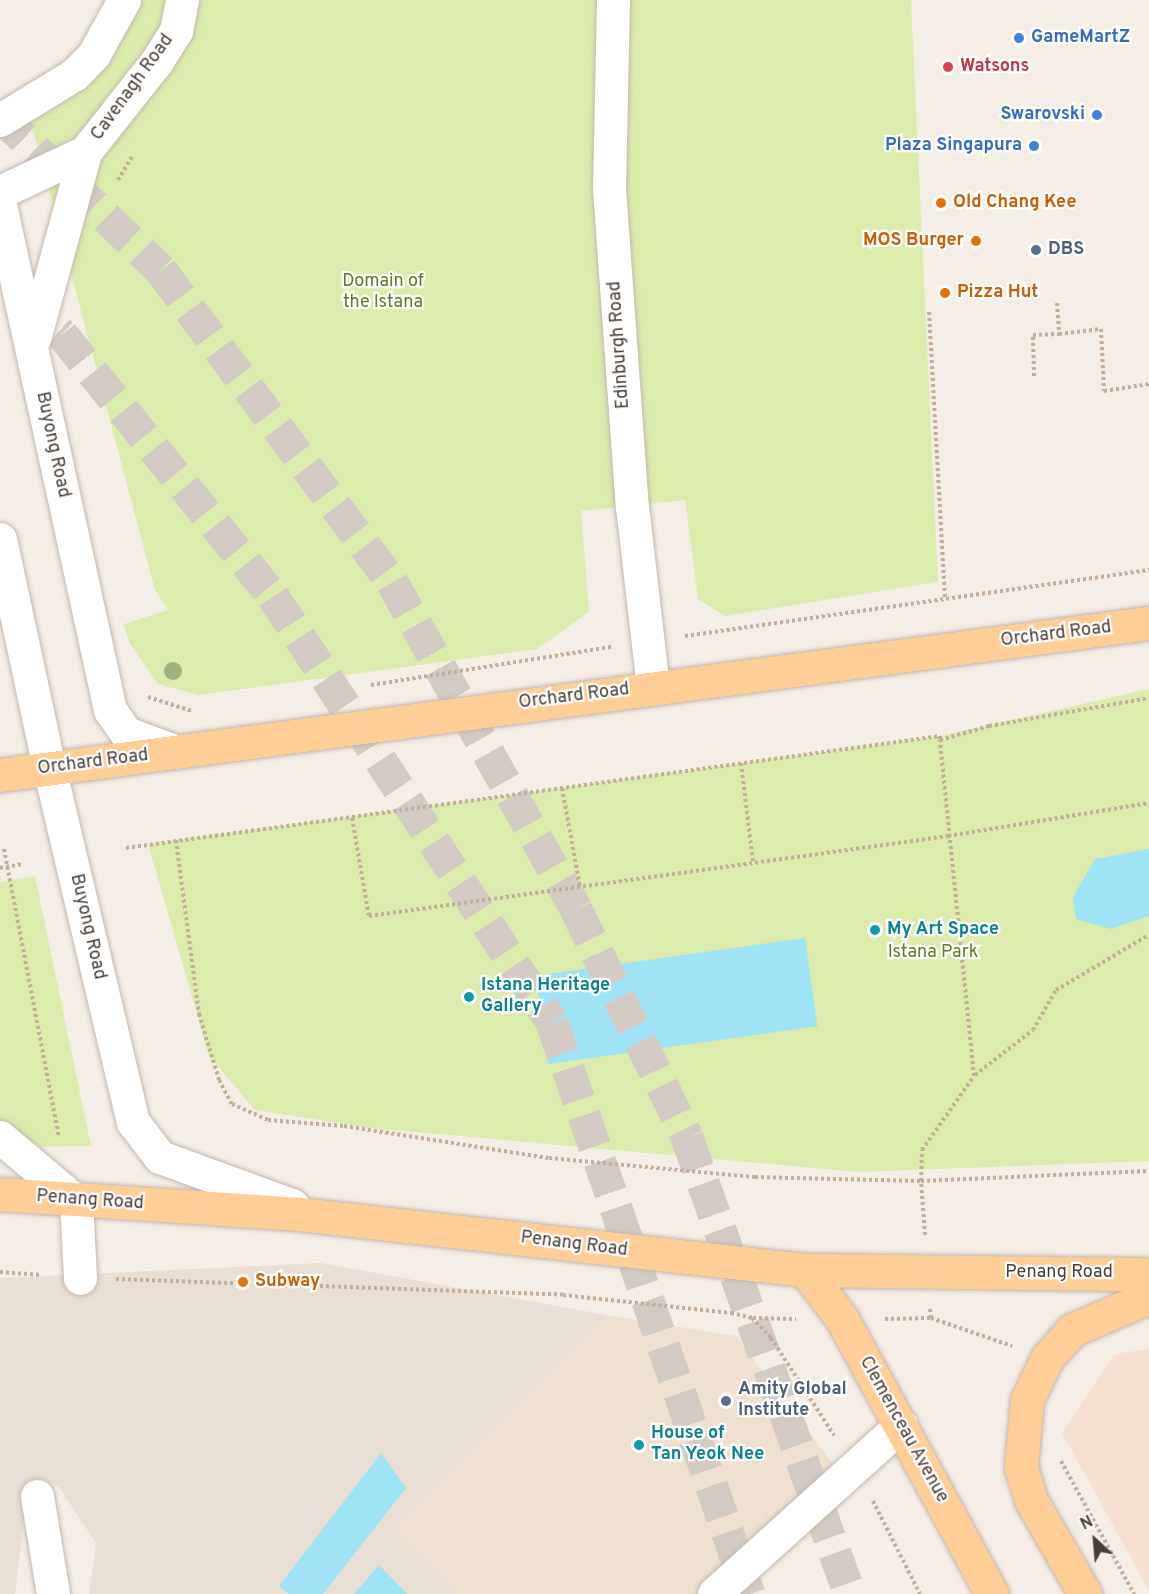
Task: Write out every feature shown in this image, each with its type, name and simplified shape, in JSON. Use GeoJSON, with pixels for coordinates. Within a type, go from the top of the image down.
{"type":"FeatureCollection","features":[{"type":"Feature","properties":{"kind":"main road","name":"Orchard Road"},"geometry":{"type":"LineString","coordinates":[[0,775],[1149,623]]}},
{"type":"Feature","properties":{"kind":"main road","name":"Penang Road"},"geometry":{"type":"LineString","coordinates":[[0,1194],[69,1194],[299,1214],[806,1270],[1149,1274]]}},
{"type":"Feature","properties":{"kind":"main road","name":"Clemenceau Avenue"},"geometry":{"type":"LineString","coordinates":[[806,1270],[842,1319],[992,1594]]}},
{"type":"Feature","properties":{"kind":"main road"},"geometry":{"type":"LineString","coordinates":[[1084,1594],[1031,1500],[1021,1467],[1027,1400],[1047,1358],[1072,1329],[1149,1298]]}},
{"type":"Feature","properties":{"kind":"street"},"geometry":{"type":"LineString","coordinates":[[0,120],[75,74],[94,54],[124,0]]}},
{"type":"Feature","properties":{"kind":"street","name":"Cavenagh Road"},"geometry":{"type":"LineString","coordinates":[[0,192],[85,152],[157,61],[176,31],[183,0]]}},
{"type":"Feature","properties":{"kind":"street","name":"Edinburgh Road"},"geometry":{"type":"LineString","coordinates":[[613,0],[609,188],[646,642],[653,688]]}},
{"type":"Feature","properties":{"kind":"street"},"geometry":{"type":"LineString","coordinates":[[32,345],[85,152]]}},
{"type":"Feature","properties":{"kind":"street","name":"Buyong Road"},"geometry":{"type":"LineString","coordinates":[[0,205],[110,710],[126,734],[177,752]]}},
{"type":"Feature","properties":{"kind":"street","name":"Buyong Road"},"geometry":{"type":"LineString","coordinates":[[0,539],[49,767],[133,1122],[160,1157],[292,1205],[299,1214]]}},
{"type":"Feature","properties":{"kind":"street"},"geometry":{"type":"LineString","coordinates":[[0,1137],[69,1194],[80,1278]]}},
{"type":"Feature","properties":{"kind":"street"},"geometry":{"type":"LineString","coordinates":[[714,1594],[901,1425]]}},
{"type":"Feature","properties":{"kind":"street"},"geometry":{"type":"LineString","coordinates":[[37,1496],[53,1594]]}},
{"type":"Feature","properties":{"kind":"path"},"geometry":{"type":"LineString","coordinates":[[114,185],[139,146]]}},
{"type":"Feature","properties":{"kind":"path"},"geometry":{"type":"LineString","coordinates":[[1057,303],[1059,334]]}},
{"type":"Feature","properties":{"kind":"path"},"geometry":{"type":"LineString","coordinates":[[929,312],[945,598]]}},
{"type":"Feature","properties":{"kind":"path"},"geometry":{"type":"LineString","coordinates":[[1034,376],[1033,335],[1101,329],[1104,391],[1149,384]]}},
{"type":"Feature","properties":{"kind":"path"},"geometry":{"type":"LineString","coordinates":[[364,687],[646,642],[1149,570]]}},
{"type":"Feature","properties":{"kind":"path"},"geometry":{"type":"LineString","coordinates":[[148,697],[201,713]]}},
{"type":"Feature","properties":{"kind":"path"},"geometry":{"type":"LineString","coordinates":[[940,740],[989,726],[1149,698]]}},
{"type":"Feature","properties":{"kind":"path"},"geometry":{"type":"LineString","coordinates":[[126,848],[940,736],[948,836],[974,1076]]}},
{"type":"Feature","properties":{"kind":"path"},"geometry":{"type":"LineString","coordinates":[[741,763],[753,862]]}},
{"type":"Feature","properties":{"kind":"path"},"geometry":{"type":"LineString","coordinates":[[562,788],[580,887]]}},
{"type":"Feature","properties":{"kind":"path"},"geometry":{"type":"LineString","coordinates":[[352,818],[369,916],[948,836],[1149,803]]}},
{"type":"Feature","properties":{"kind":"path"},"geometry":{"type":"LineString","coordinates":[[176,840],[199,1014],[219,1080],[232,1104],[268,1120],[344,1126],[549,1158],[755,1177],[921,1181],[922,1150],[974,1076],[1033,1030],[1056,990],[1149,935]]}},
{"type":"Feature","properties":{"kind":"path"},"geometry":{"type":"LineString","coordinates":[[4,849],[69,1194]]}},
{"type":"Feature","properties":{"kind":"path"},"geometry":{"type":"LineString","coordinates":[[0,868],[23,864]]}},
{"type":"Feature","properties":{"kind":"path"},"geometry":{"type":"LineString","coordinates":[[0,1272],[381,1292],[563,1295],[684,1306],[752,1318],[789,1361],[855,1466],[920,1594]]}},
{"type":"Feature","properties":{"kind":"path"},"geometry":{"type":"LineString","coordinates":[[931,1318],[1047,1358]]}},
{"type":"Feature","properties":{"kind":"path"},"geometry":{"type":"LineString","coordinates":[[1058,1452],[1134,1594]]}},
{"type":"Feature","properties":{"kind":"shaded area"},"geometry":{"type":"Polygon","coordinates":[[[321,1263],[606,1315],[393,1529],[460,1594],[89,1594],[96,1543],[58,1486],[41,1478],[26,1503],[15,1594],[0,1594],[0,1278],[321,1263]]]}},
{"type":"Feature","properties":{"kind":"shaded area"},"geometry":{"type":"Polygon","coordinates":[[[606,1315],[736,1336],[836,1468],[708,1594],[460,1594],[393,1529],[606,1315]]]}},
{"type":"Feature","properties":{"kind":"shaded area"},"geometry":{"type":"Polygon","coordinates":[[[1149,1349],[1149,1591],[1062,1433],[1114,1354],[1149,1349]]]}},
{"type":"Feature","properties":{"kind":"green space","name":"Domain of the Istana"},"geometry":{"type":"Polygon","coordinates":[[[133,0],[911,0],[938,582],[725,616],[698,599],[685,500],[581,511],[589,612],[537,649],[198,695],[158,684],[129,642],[124,624],[168,610],[155,590],[26,104],[133,0]]]}},
{"type":"Feature","properties":{"kind":"green space","name":"Istana Park"},"geometry":{"type":"Polygon","coordinates":[[[1149,689],[1149,1161],[858,1172],[371,1128],[255,1110],[209,1056],[148,844],[940,736],[1149,689]]]}},
{"type":"Feature","properties":{"kind":"green space"},"geometry":{"type":"Polygon","coordinates":[[[35,876],[91,1146],[0,1147],[0,882],[35,876]]]}},
{"type":"Feature","properties":{"kind":"water"},"geometry":{"type":"Polygon","coordinates":[[[1149,849],[1149,916],[1111,929],[1076,919],[1073,897],[1095,859],[1149,849]]]}},
{"type":"Feature","properties":{"kind":"water"},"geometry":{"type":"Polygon","coordinates":[[[805,938],[817,1026],[548,1064],[536,976],[805,938]]]}},
{"type":"Feature","properties":{"kind":"water"},"geometry":{"type":"Polygon","coordinates":[[[381,1453],[406,1488],[323,1594],[289,1594],[279,1586],[381,1453]]]}},
{"type":"Feature","properties":{"kind":"water"},"geometry":{"type":"Polygon","coordinates":[[[379,1565],[407,1594],[354,1594],[379,1565]]]}},
{"type":"Feature","properties":{"kind":"tunnel"},"geometry":{"type":"LineString","coordinates":[[0,115],[161,270],[392,582],[576,909],[687,1137],[850,1594]]}},
{"type":"Feature","properties":{"kind":"tunnel"},"geometry":{"type":"LineString","coordinates":[[22,299],[62,334],[273,596],[552,1022],[749,1594]]}},
{"type":"Feature","properties":{"kind":"place","name":"GameMartZ"},"geometry":{"type":"Point","coordinates":[1019,38]}},
{"type":"Feature","properties":{"kind":"place","name":"Watsons"},"geometry":{"type":"Point","coordinates":[948,67]}},
{"type":"Feature","properties":{"kind":"place","name":"Swarovski"},"geometry":{"type":"Point","coordinates":[1097,115]}},
{"type":"Feature","properties":{"kind":"place","name":"Plaza Singapura"},"geometry":{"type":"Point","coordinates":[1034,146]}},
{"type":"Feature","properties":{"kind":"place","name":"Old Chang Kee"},"geometry":{"type":"Point","coordinates":[941,203]}},
{"type":"Feature","properties":{"kind":"place","name":"MOS Burger"},"geometry":{"type":"Point","coordinates":[976,241]}},
{"type":"Feature","properties":{"kind":"place","name":"DBS"},"geometry":{"type":"Point","coordinates":[1036,250]}},
{"type":"Feature","properties":{"kind":"place","name":"Pizza Hut"},"geometry":{"type":"Point","coordinates":[945,293]}},
{"type":"Feature","properties":{"kind":"place","name":"My Art Space"},"geometry":{"type":"Point","coordinates":[875,930]}},
{"type":"Feature","properties":{"kind":"place","name":"Istana Heritage Gallery"},"geometry":{"type":"Point","coordinates":[469,997]}},
{"type":"Feature","properties":{"kind":"place","name":"Subway"},"geometry":{"type":"Point","coordinates":[243,1282]}},
{"type":"Feature","properties":{"kind":"place","name":"Amity Global Institute"},"geometry":{"type":"Point","coordinates":[726,1401]}},
{"type":"Feature","properties":{"kind":"place","name":"House of Tan Yeok Nee"},"geometry":{"type":"Point","coordinates":[639,1445]}}]}
